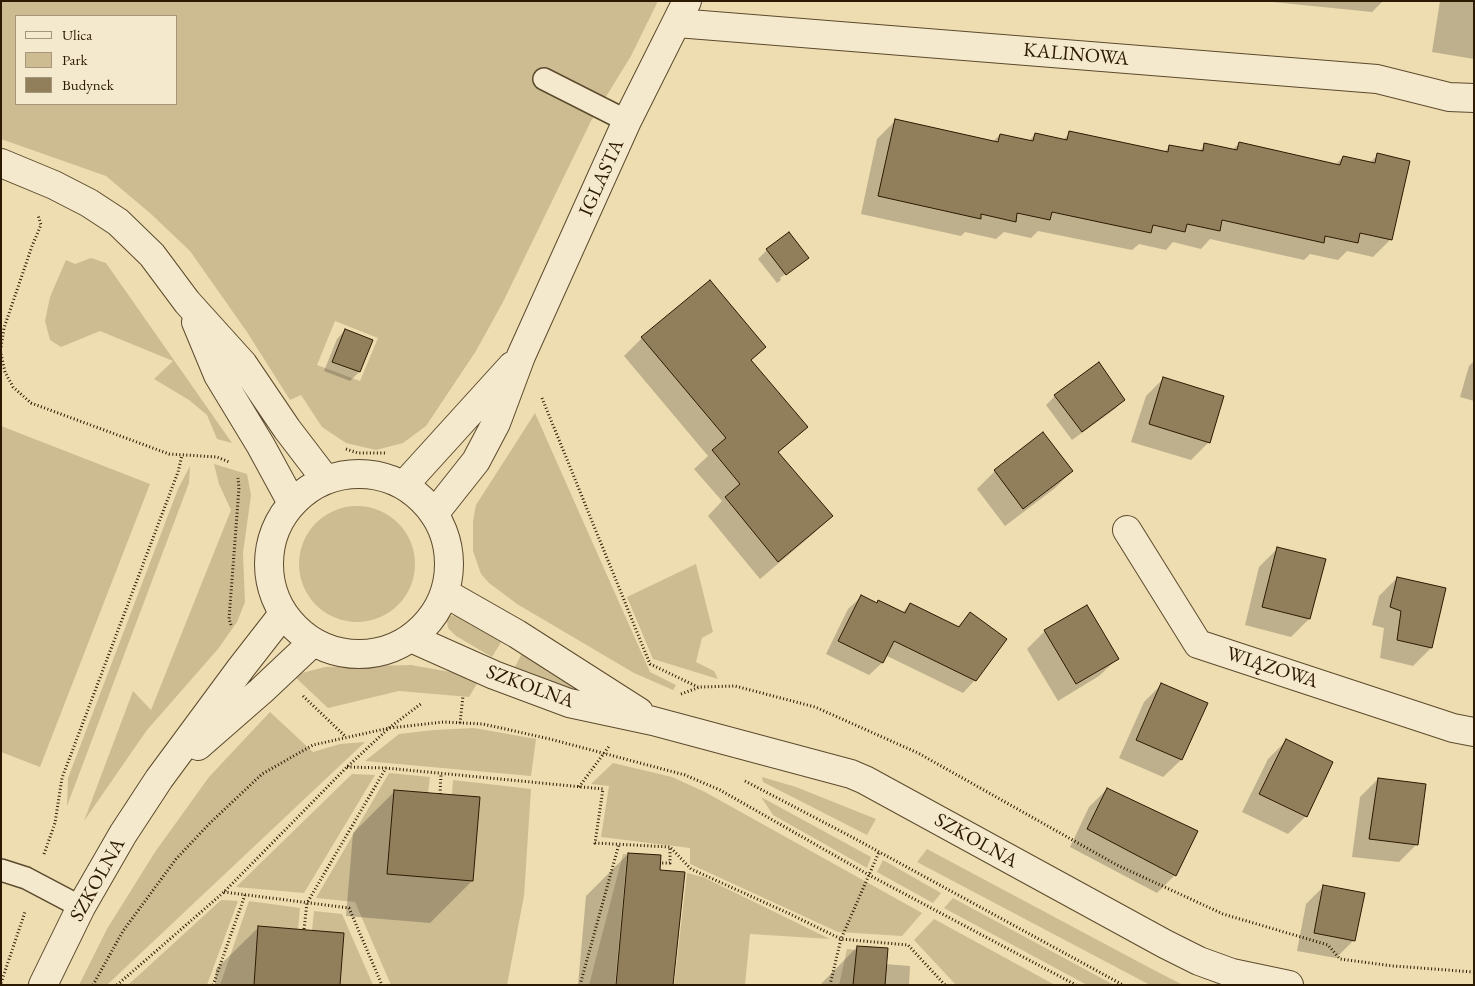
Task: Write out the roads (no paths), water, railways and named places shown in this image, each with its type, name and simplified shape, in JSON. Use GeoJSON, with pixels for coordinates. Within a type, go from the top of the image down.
{"type":"FeatureCollection","features":[{"type":"Feature","properties":{"kind":"street","name":"KALINOWA"},"geometry":{"type":"LineString","coordinates":[[682,12],[1378,78],[1449,97],[1474,98]]}},
{"type":"Feature","properties":{"kind":"street","name":"IGLASTA"},"geometry":{"type":"LineString","coordinates":[[434,514],[476,461],[496,422],[521,356],[627,121],[682,12]]}},
{"type":"Feature","properties":{"kind":"street"},"geometry":{"type":"LineString","coordinates":[[1,163],[54,185],[89,203],[118,222],[152,255],[187,302],[243,364],[287,429],[326,480]]}},
{"type":"Feature","properties":{"kind":"street"},"geometry":{"type":"LineString","coordinates":[[187,302],[218,375],[261,446],[292,503]]}},
{"type":"Feature","properties":{"kind":"street","name":"IGLASTA"},"geometry":{"type":"LineString","coordinates":[[404,486],[521,356]]}},
{"type":"Feature","properties":{"kind":"street"},"geometry":{"type":"LineString","coordinates":[[352,474],[379,476],[404,486],[434,514],[447,543],[449,574],[445,593],[432,618],[411,638],[386,650],[359,655],[332,651],[312,643],[284,614],[272,587],[269,558],[276,528],[292,503],[326,480],[352,474]]}},
{"type":"Feature","properties":{"kind":"street","name":"WIĄZOWA"},"geometry":{"type":"LineString","coordinates":[[1127,530],[1198,644],[1453,728],[1474,732]]}},
{"type":"Feature","properties":{"kind":"street","name":"SZKOLNA"},"geometry":{"type":"LineString","coordinates":[[445,593],[517,634],[653,720]]}},
{"type":"Feature","properties":{"kind":"street","name":"SZKOLNA"},"geometry":{"type":"LineString","coordinates":[[43,985],[81,907],[123,834],[160,779],[284,614]]}},
{"type":"Feature","properties":{"kind":"street","name":"SZKOLNA"},"geometry":{"type":"LineString","coordinates":[[411,638],[494,675],[569,704],[653,720],[851,774],[1173,948],[1232,973],[1289,985]]}},
{"type":"Feature","properties":{"kind":"street","name":"SZKOLNA"},"geometry":{"type":"LineString","coordinates":[[160,779],[312,643]]}},
{"type":"Feature","properties":{"kind":"lane"},"geometry":{"type":"LineString","coordinates":[[544,79],[627,121]]}},
{"type":"Feature","properties":{"kind":"lane"},"geometry":{"type":"LineString","coordinates":[[1,870],[35,882],[81,907]]}}]}
